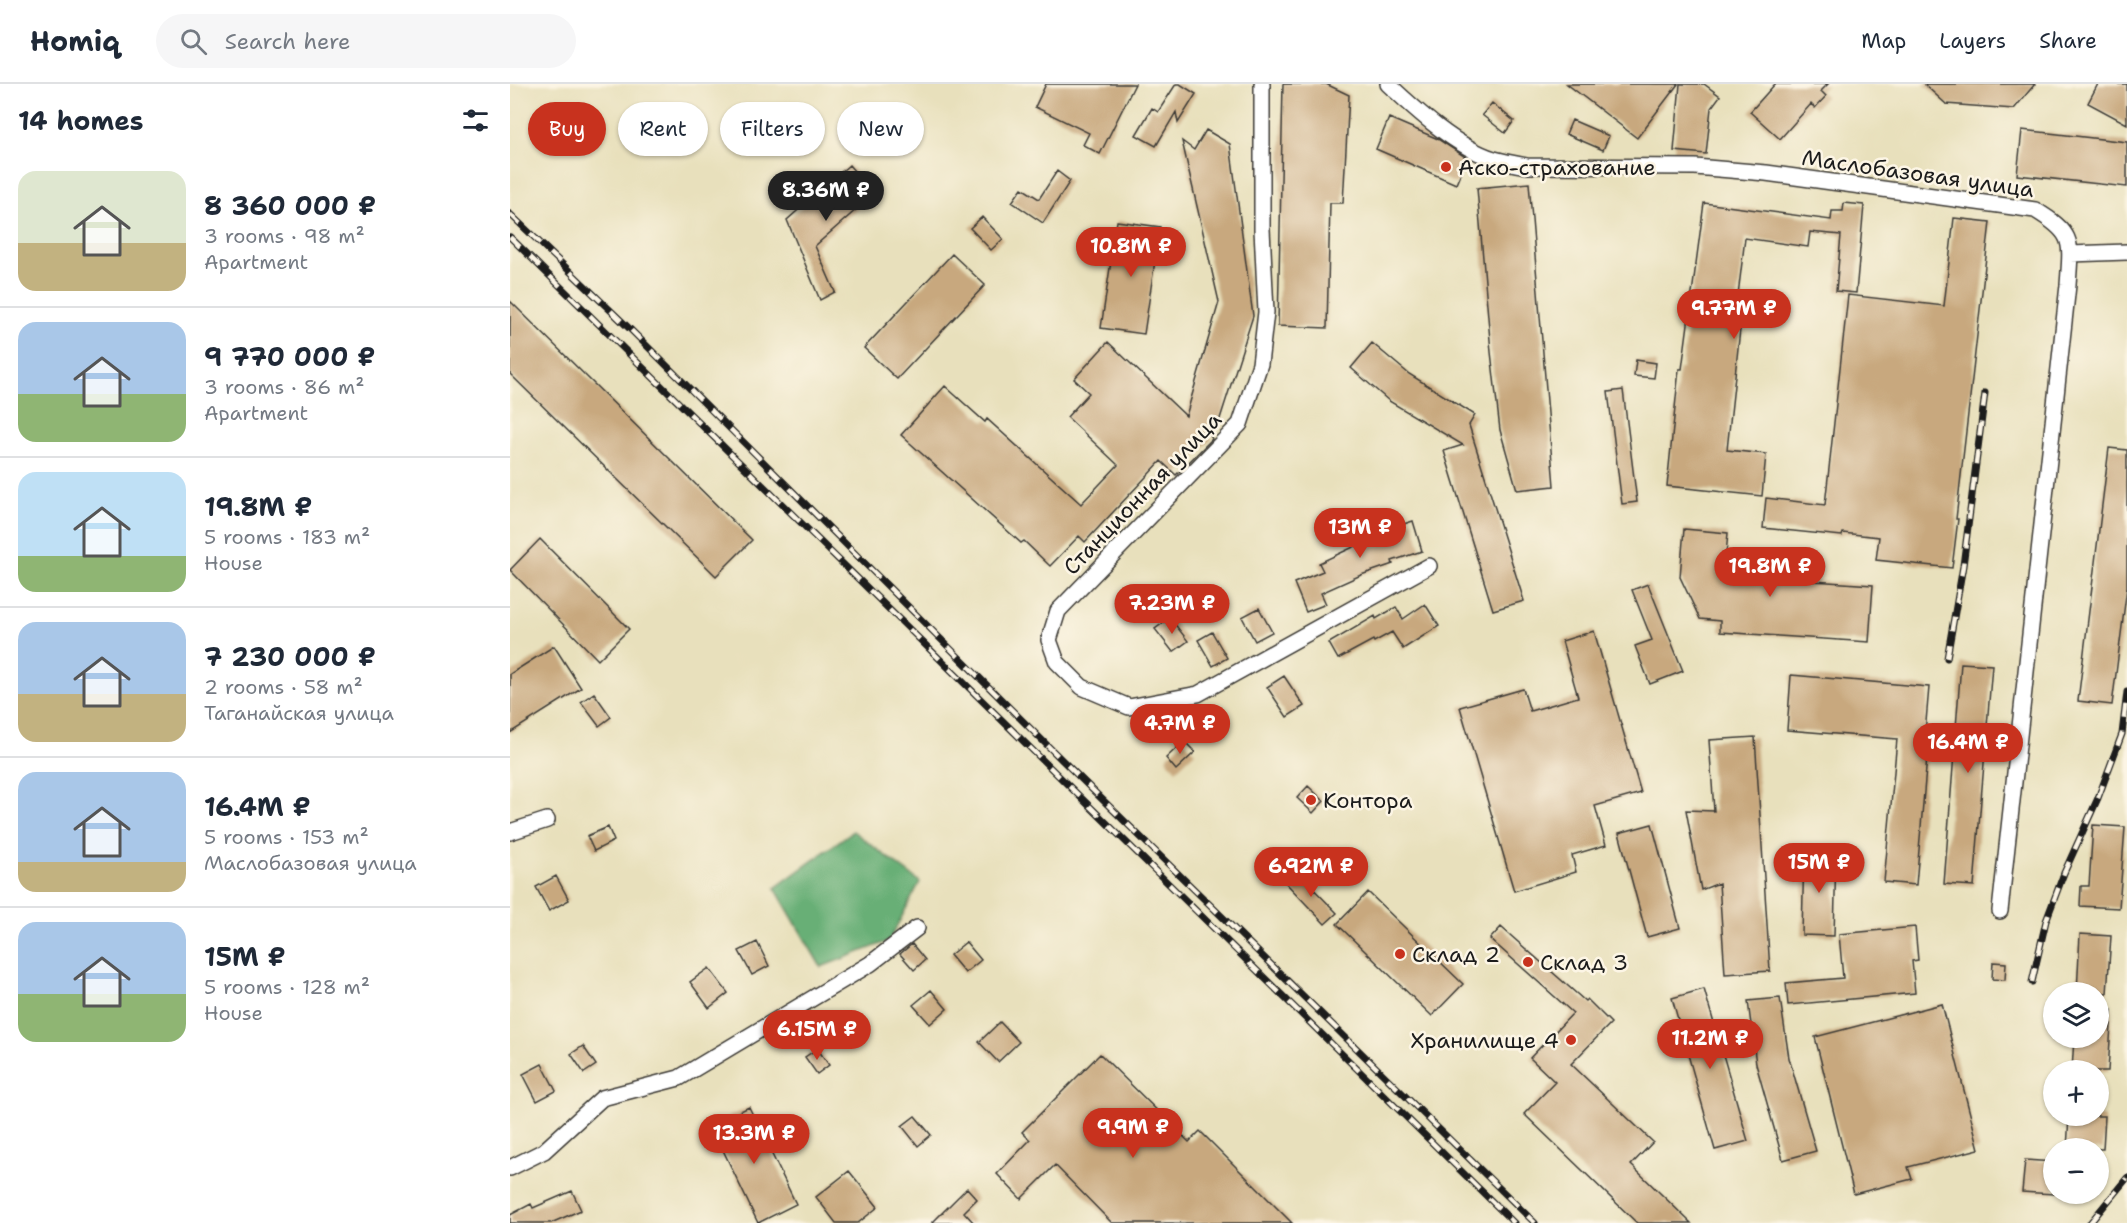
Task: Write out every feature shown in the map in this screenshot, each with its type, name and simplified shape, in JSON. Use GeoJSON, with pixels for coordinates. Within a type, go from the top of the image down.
{"type":"FeatureCollection","features":[{"type":"Feature","properties":{"kind":"street","name":"Станционная улица"},"geometry":{"type":"LineString","coordinates":[[1262,84],[1262,229],[1266,312],[1260,364],[1240,424],[1058,611],[1049,640],[1057,662],[1082,687],[1129,707],[1198,694],[1429,566]]}},
{"type":"Feature","properties":{"kind":"street","name":"Маслобазовая улица"},"geometry":{"type":"LineString","coordinates":[[1388,84],[1447,132],[1470,148],[1493,159],[1527,166],[1695,167],[1766,173],[2035,210],[2056,222],[2068,238],[2070,254],[2000,911]]}},
{"type":"Feature","properties":{"kind":"street"},"geometry":{"type":"LineString","coordinates":[[2070,254],[2127,252]]}},
{"type":"Feature","properties":{"kind":"street"},"geometry":{"type":"LineString","coordinates":[[510,832],[547,820]]}},
{"type":"Feature","properties":{"kind":"street"},"geometry":{"type":"LineString","coordinates":[[510,1168],[544,1151],[602,1098],[680,1078],[870,964],[917,928]]}},
{"type":"Feature","properties":{"kind":"green space"},"geometry":{"type":"Polygon","coordinates":[[[853,831],[920,882],[889,941],[821,967],[775,888],[853,831]]]}},
{"type":"Feature","properties":{"kind":"building"},"geometry":{"type":"Polygon","coordinates":[[[1046,84],[1135,84],[1100,154],[1083,145],[1089,133],[1035,107],[1046,84]]]}},
{"type":"Feature","properties":{"kind":"building"},"geometry":{"type":"Polygon","coordinates":[[[1176,84],[1196,94],[1178,123],[1176,112],[1156,146],[1136,135],[1152,108],[1158,112],[1176,84]]]}},
{"type":"Feature","properties":{"kind":"building"},"geometry":{"type":"Polygon","coordinates":[[[1283,84],[1326,84],[1349,95],[1343,203],[1330,203],[1327,328],[1278,326],[1283,84]]]}},
{"type":"Feature","properties":{"kind":"building"},"geometry":{"type":"Polygon","coordinates":[[[1567,84],[1678,84],[1637,138],[1567,84]]]}},
{"type":"Feature","properties":{"kind":"building"},"geometry":{"type":"Polygon","coordinates":[[[1680,84],[1704,84],[1720,96],[1711,108],[1706,154],[1674,151],[1680,84]]]}},
{"type":"Feature","properties":{"kind":"building"},"geometry":{"type":"Polygon","coordinates":[[[1775,84],[1828,84],[1821,91],[1826,96],[1815,108],[1811,104],[1780,139],[1750,112],[1775,84]]]}},
{"type":"Feature","properties":{"kind":"building"},"geometry":{"type":"Polygon","coordinates":[[[1924,84],[2035,84],[2014,109],[1946,104],[1924,84]]]}},
{"type":"Feature","properties":{"kind":"building"},"geometry":{"type":"Polygon","coordinates":[[[2098,84],[2127,84],[2127,124],[2088,103],[2098,84]]]}},
{"type":"Feature","properties":{"kind":"building"},"geometry":{"type":"Polygon","coordinates":[[[1492,103],[1514,121],[1505,133],[1482,115],[1492,103]]]}},
{"type":"Feature","properties":{"kind":"building"},"geometry":{"type":"Polygon","coordinates":[[[1389,118],[1438,139],[1467,158],[1456,184],[1376,149],[1389,118]]]}},
{"type":"Feature","properties":{"kind":"building"},"geometry":{"type":"Polygon","coordinates":[[[1572,120],[1609,136],[1603,150],[1566,134],[1572,120]]]}},
{"type":"Feature","properties":{"kind":"building"},"geometry":{"type":"Polygon","coordinates":[[[1206,130],[1230,144],[1253,316],[1218,425],[1207,430],[1212,439],[1176,475],[1161,461],[1085,542],[1079,536],[1050,566],[1024,541],[1021,543],[901,435],[945,386],[985,422],[987,419],[1081,504],[1118,465],[1067,417],[1089,393],[1074,379],[1108,342],[1186,416],[1219,302],[1182,141],[1194,150],[1206,130]]]}},
{"type":"Feature","properties":{"kind":"building"},"geometry":{"type":"Polygon","coordinates":[[[2022,130],[2127,142],[2127,187],[2017,175],[2022,130]]]}},
{"type":"Feature","properties":{"kind":"building"},"geometry":{"type":"Polygon","coordinates":[[[849,165],[874,194],[815,246],[835,292],[820,300],[787,220],[849,165]]]}},
{"type":"Feature","properties":{"kind":"building"},"geometry":{"type":"Polygon","coordinates":[[[1057,171],[1070,181],[1043,223],[1012,202],[1022,188],[1039,199],[1057,171]]]}},
{"type":"Feature","properties":{"kind":"building"},"geometry":{"type":"Polygon","coordinates":[[[1529,183],[1554,486],[1517,490],[1500,430],[1477,188],[1529,183]]]}},
{"type":"Feature","properties":{"kind":"building"},"geometry":{"type":"Polygon","coordinates":[[[1704,203],[1831,220],[1832,211],[1843,211],[1844,203],[1864,205],[1856,293],[1836,291],[1841,235],[1810,232],[1808,247],[1745,238],[1735,319],[1741,320],[1727,450],[1766,454],[1762,496],[1667,486],[1679,369],[1682,369],[1704,203]]]}},
{"type":"Feature","properties":{"kind":"building"},"geometry":{"type":"Polygon","coordinates":[[[982,217],[1003,239],[991,250],[970,228],[982,217]]]}},
{"type":"Feature","properties":{"kind":"building"},"geometry":{"type":"Polygon","coordinates":[[[1954,218],[1990,222],[1952,568],[1876,560],[1879,537],[1843,533],[1842,536],[1763,528],[1766,498],[1825,505],[1848,295],[1944,306],[1954,218]]]}},
{"type":"Feature","properties":{"kind":"building"},"geometry":{"type":"Polygon","coordinates":[[[1117,221],[1160,227],[1144,334],[1101,328],[1117,221]]]}},
{"type":"Feature","properties":{"kind":"building"},"geometry":{"type":"Polygon","coordinates":[[[952,254],[985,285],[897,379],[864,348],[952,254]]]}},
{"type":"Feature","properties":{"kind":"building"},"geometry":{"type":"Polygon","coordinates":[[[510,301],[752,540],[716,576],[510,374],[510,301]]]}},
{"type":"Feature","properties":{"kind":"building"},"geometry":{"type":"Polygon","coordinates":[[[1372,343],[1409,374],[1475,415],[1469,425],[1524,601],[1493,610],[1444,451],[1463,445],[1389,401],[1351,368],[1372,343]]]}},
{"type":"Feature","properties":{"kind":"building"},"geometry":{"type":"Polygon","coordinates":[[[1636,360],[1656,363],[1654,378],[1634,376],[1636,360]]]}},
{"type":"Feature","properties":{"kind":"building"},"geometry":{"type":"Polygon","coordinates":[[[1623,390],[1637,502],[1622,504],[1608,392],[1623,390]]]}},
{"type":"Feature","properties":{"kind":"building"},"geometry":{"type":"Polygon","coordinates":[[[2109,448],[2127,450],[2127,587],[2112,705],[2078,701],[2109,448]]]}},
{"type":"Feature","properties":{"kind":"building"},"geometry":{"type":"Polygon","coordinates":[[[1377,517],[1382,531],[1413,521],[1422,551],[1392,561],[1393,564],[1321,593],[1326,604],[1306,612],[1294,583],[1323,571],[1319,563],[1362,543],[1355,524],[1377,517]]]}},
{"type":"Feature","properties":{"kind":"building"},"geometry":{"type":"Polygon","coordinates":[[[1684,529],[1728,533],[1724,575],[1873,585],[1869,642],[1720,632],[1720,621],[1700,619],[1680,577],[1684,529]]]}},
{"type":"Feature","properties":{"kind":"building"},"geometry":{"type":"Polygon","coordinates":[[[540,539],[629,629],[598,660],[510,570],[540,539]]]}},
{"type":"Feature","properties":{"kind":"building"},"geometry":{"type":"Polygon","coordinates":[[[1648,584],[1683,671],[1650,684],[1635,646],[1652,640],[1632,590],[1648,584]]]}},
{"type":"Feature","properties":{"kind":"building"},"geometry":{"type":"Polygon","coordinates":[[[1425,604],[1439,626],[1403,649],[1392,632],[1338,659],[1329,643],[1375,616],[1376,619],[1396,607],[1403,619],[1425,604]]]}},
{"type":"Feature","properties":{"kind":"building"},"geometry":{"type":"Polygon","coordinates":[[[1259,608],[1272,632],[1255,641],[1242,617],[1259,608]]]}},
{"type":"Feature","properties":{"kind":"building"},"geometry":{"type":"Polygon","coordinates":[[[1170,618],[1188,641],[1173,652],[1155,629],[1170,618]]]}},
{"type":"Feature","properties":{"kind":"building"},"geometry":{"type":"Polygon","coordinates":[[[1594,631],[1641,793],[1595,806],[1606,845],[1572,855],[1576,872],[1514,891],[1460,707],[1523,689],[1530,711],[1578,697],[1562,641],[1594,631]]]}},
{"type":"Feature","properties":{"kind":"building"},"geometry":{"type":"Polygon","coordinates":[[[1212,632],[1227,658],[1213,666],[1198,640],[1212,632]]]}},
{"type":"Feature","properties":{"kind":"building"},"geometry":{"type":"Polygon","coordinates":[[[554,646],[581,688],[510,733],[510,674],[554,646]]]}},
{"type":"Feature","properties":{"kind":"building"},"geometry":{"type":"Polygon","coordinates":[[[1961,663],[1992,665],[1974,886],[1944,884],[1961,663]]]}},
{"type":"Feature","properties":{"kind":"building"},"geometry":{"type":"Polygon","coordinates":[[[1791,675],[1929,687],[1924,745],[1928,745],[1916,885],[1884,882],[1897,739],[1787,730],[1791,675]]]}},
{"type":"Feature","properties":{"kind":"building"},"geometry":{"type":"Polygon","coordinates":[[[1284,676],[1304,706],[1287,717],[1267,687],[1284,676]]]}},
{"type":"Feature","properties":{"kind":"building"},"geometry":{"type":"Polygon","coordinates":[[[594,693],[611,717],[599,726],[581,702],[594,693]]]}},
{"type":"Feature","properties":{"kind":"building"},"geometry":{"type":"Polygon","coordinates":[[[1755,737],[1770,971],[1725,974],[1719,883],[1701,890],[1686,810],[1714,811],[1709,740],[1755,737]]]}},
{"type":"Feature","properties":{"kind":"building"},"geometry":{"type":"Polygon","coordinates":[[[1184,741],[1195,752],[1176,770],[1166,758],[1184,741]]]}},
{"type":"Feature","properties":{"kind":"building","name":"Контора"},"geometry":{"type":"Polygon","coordinates":[[[1308,786],[1324,801],[1313,813],[1297,798],[1308,786]]]}},
{"type":"Feature","properties":{"kind":"building"},"geometry":{"type":"Polygon","coordinates":[[[1652,824],[1680,928],[1647,937],[1619,833],[1652,824]]]}},
{"type":"Feature","properties":{"kind":"building"},"geometry":{"type":"Polygon","coordinates":[[[2093,825],[2125,827],[2119,908],[2080,906],[2081,886],[2089,886],[2093,825]]]}},
{"type":"Feature","properties":{"kind":"building"},"geometry":{"type":"Polygon","coordinates":[[[608,827],[614,841],[594,851],[587,836],[608,827]]]}},
{"type":"Feature","properties":{"kind":"building"},"geometry":{"type":"Polygon","coordinates":[[[1804,852],[1836,853],[1834,936],[1802,935],[1804,852]]]}},
{"type":"Feature","properties":{"kind":"building"},"geometry":{"type":"Polygon","coordinates":[[[1297,872],[1337,913],[1325,924],[1286,883],[1297,872]]]}},
{"type":"Feature","properties":{"kind":"building"},"geometry":{"type":"Polygon","coordinates":[[[556,876],[569,900],[549,911],[536,887],[556,876]]]}},
{"type":"Feature","properties":{"kind":"building","name":"Склад 2"},"geometry":{"type":"Polygon","coordinates":[[[1368,892],[1463,984],[1432,1016],[1337,924],[1368,892]]]}},
{"type":"Feature","properties":{"kind":"building"},"geometry":{"type":"Polygon","coordinates":[[[1501,927],[1585,1001],[1587,999],[1611,1023],[1571,1064],[1653,1142],[1631,1165],[1691,1223],[1637,1223],[1524,1114],[1555,1082],[1530,1058],[1573,1013],[1490,939],[1501,927]]]}},
{"type":"Feature","properties":{"kind":"building"},"geometry":{"type":"Polygon","coordinates":[[[1915,927],[1918,960],[1912,961],[1915,993],[1788,1005],[1786,983],[1843,978],[1839,934],[1915,927]]]}},
{"type":"Feature","properties":{"kind":"building"},"geometry":{"type":"Polygon","coordinates":[[[2080,934],[2111,936],[2108,982],[2078,982],[2080,934]]]}},
{"type":"Feature","properties":{"kind":"building"},"geometry":{"type":"Polygon","coordinates":[[[757,942],[769,966],[752,975],[739,951],[757,942]]]}},
{"type":"Feature","properties":{"kind":"building"},"geometry":{"type":"Polygon","coordinates":[[[966,942],[981,960],[965,973],[950,955],[966,942]]]}},
{"type":"Feature","properties":{"kind":"building"},"geometry":{"type":"Polygon","coordinates":[[[912,944],[925,960],[914,970],[900,954],[912,944]]]}},
{"type":"Feature","properties":{"kind":"building"},"geometry":{"type":"Polygon","coordinates":[[[1993,962],[2006,963],[2005,980],[1992,979],[1993,962]]]}},
{"type":"Feature","properties":{"kind":"building"},"geometry":{"type":"Polygon","coordinates":[[[709,968],[728,993],[709,1008],[690,982],[709,968]]]}},
{"type":"Feature","properties":{"kind":"building"},"geometry":{"type":"Polygon","coordinates":[[[1704,989],[1748,1141],[1715,1150],[1672,998],[1704,989]]]}},
{"type":"Feature","properties":{"kind":"building"},"geometry":{"type":"Polygon","coordinates":[[[931,990],[947,1009],[930,1024],[913,1005],[931,990]]]}},
{"type":"Feature","properties":{"kind":"building"},"geometry":{"type":"Polygon","coordinates":[[[1780,998],[1789,1058],[1816,1151],[1783,1160],[1756,1064],[1748,1001],[1780,998]]]}},
{"type":"Feature","properties":{"kind":"building"},"geometry":{"type":"Polygon","coordinates":[[[1942,1004],[1979,1149],[1908,1167],[1912,1179],[1854,1194],[1815,1037],[1942,1004]]]}},
{"type":"Feature","properties":{"kind":"building"},"geometry":{"type":"Polygon","coordinates":[[[2109,1010],[2112,1010],[2109,1060],[2073,1060],[2073,1048],[2109,1048],[2109,1010]]]}},
{"type":"Feature","properties":{"kind":"building"},"geometry":{"type":"Polygon","coordinates":[[[1000,1022],[1019,1042],[998,1062],[979,1042],[1000,1022]]]}},
{"type":"Feature","properties":{"kind":"building"},"geometry":{"type":"Polygon","coordinates":[[[583,1046],[596,1065],[584,1073],[571,1054],[583,1046]]]}},
{"type":"Feature","properties":{"kind":"building"},"geometry":{"type":"Polygon","coordinates":[[[814,1051],[819,1051],[829,1065],[817,1074],[805,1057],[814,1051]]]}},
{"type":"Feature","properties":{"kind":"building"},"geometry":{"type":"Polygon","coordinates":[[[1100,1054],[1189,1142],[1200,1131],[1292,1223],[1112,1223],[1055,1165],[1021,1199],[997,1174],[1030,1140],[1022,1132],[1100,1054]]]}},
{"type":"Feature","properties":{"kind":"building"},"geometry":{"type":"Polygon","coordinates":[[[542,1064],[556,1091],[537,1101],[523,1074],[542,1064]]]}},
{"type":"Feature","properties":{"kind":"building"},"geometry":{"type":"Polygon","coordinates":[[[749,1107],[796,1204],[758,1223],[711,1125],[749,1107]]]}},
{"type":"Feature","properties":{"kind":"building"},"geometry":{"type":"Polygon","coordinates":[[[915,1116],[931,1135],[918,1146],[902,1126],[915,1116]]]}},
{"type":"Feature","properties":{"kind":"building"},"geometry":{"type":"Polygon","coordinates":[[[2068,1126],[2104,1126],[2104,1138],[2068,1138],[2068,1126]]]}},
{"type":"Feature","properties":{"kind":"building"},"geometry":{"type":"Polygon","coordinates":[[[2025,1160],[2043,1161],[2043,1193],[2022,1192],[2025,1160]]]}},
{"type":"Feature","properties":{"kind":"building"},"geometry":{"type":"Polygon","coordinates":[[[849,1171],[878,1207],[858,1223],[836,1223],[816,1197],[849,1171]]]}},
{"type":"Feature","properties":{"kind":"building"},"geometry":{"type":"Polygon","coordinates":[[[967,1188],[977,1199],[964,1212],[974,1223],[932,1223],[967,1188]]]}},
{"type":"Feature","properties":{"kind":"building"},"geometry":{"type":"Polygon","coordinates":[[[572,1191],[581,1210],[551,1223],[510,1223],[510,1215],[531,1204],[533,1208],[572,1191]]]}},
{"type":"Feature","properties":{"kind":"railway"},"geometry":{"type":"LineString","coordinates":[[510,214],[631,330],[1062,760],[1535,1223]]}},
{"type":"Feature","properties":{"kind":"railway"},"geometry":{"type":"LineString","coordinates":[[510,237],[1514,1223]]}},
{"type":"Feature","properties":{"kind":"railway"},"geometry":{"type":"LineString","coordinates":[[1947,658],[1963,566],[1985,393]]}},
{"type":"Feature","properties":{"kind":"railway"},"geometry":{"type":"LineString","coordinates":[[2032,982],[2046,921],[2064,873],[2098,798],[2122,734],[2127,692]]}},
{"type":"Feature","properties":{"kind":"railway"},"geometry":{"type":"LineString","coordinates":[[2090,1223],[2127,1178]]}},
{"type":"Feature","properties":{"kind":"place","name":"Аско-страхование"},"geometry":{"type":"Point","coordinates":[1446,167]}},
{"type":"Feature","properties":{"kind":"place","name":"Контора"},"geometry":{"type":"Point","coordinates":[1311,800]}},
{"type":"Feature","properties":{"kind":"place","name":"Склад 2"},"geometry":{"type":"Point","coordinates":[1400,954]}},
{"type":"Feature","properties":{"kind":"place","name":"Склад 3"},"geometry":{"type":"Point","coordinates":[1528,962]}},
{"type":"Feature","properties":{"kind":"place","name":"Хранилище 4"},"geometry":{"type":"Point","coordinates":[1571,1040]}}]}
